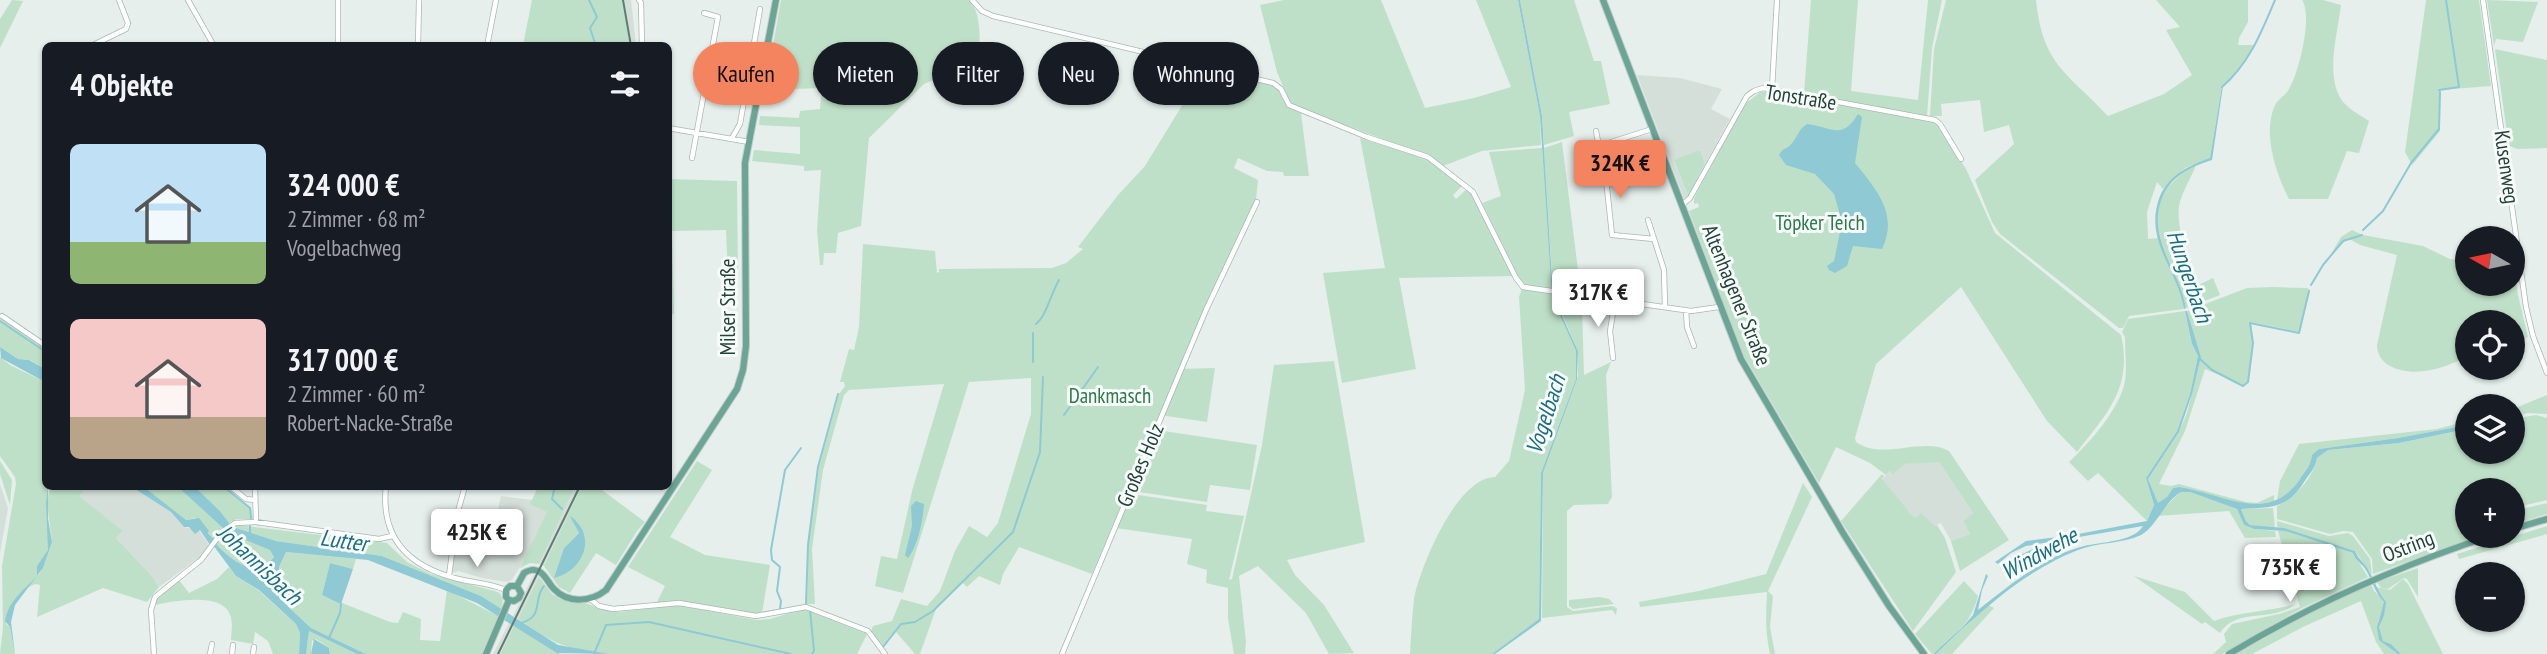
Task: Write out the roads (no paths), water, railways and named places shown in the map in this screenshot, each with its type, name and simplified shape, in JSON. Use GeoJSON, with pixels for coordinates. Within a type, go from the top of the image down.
{"type":"FeatureCollection","features":[{"type":"Feature","properties":{"kind":"main road","name":"Milser Straße"},"geometry":{"type":"LineString","coordinates":[[590,599],[610,586],[728,406],[741,380],[746,345],[744,182],[776,0]]}},
{"type":"Feature","properties":{"kind":"main road","name":"Altenhagener Straße"},"geometry":{"type":"LineString","coordinates":[[1603,0],[1741,359],[1889,606],[1924,654]]}},
{"type":"Feature","properties":{"kind":"main road"},"geometry":{"type":"LineString","coordinates":[[2525,525],[2547,519]]}},
{"type":"Feature","properties":{"kind":"main road","name":"Ostring"},"geometry":{"type":"LineString","coordinates":[[2229,654],[2291,619],[2366,582],[2457,548]]}},
{"type":"Feature","properties":{"kind":"main road"},"geometry":{"type":"LineString","coordinates":[[517,586],[524,573],[536,570],[562,596],[590,599]]}},
{"type":"Feature","properties":{"kind":"main road"},"geometry":{"type":"LineString","coordinates":[[486,654],[508,603],[506,590],[510,586],[517,586]]}},
{"type":"Feature","properties":{"kind":"main road"},"geometry":{"type":"LineString","coordinates":[[508,603],[519,598],[521,593],[517,586]]}},
{"type":"Feature","properties":{"kind":"street"},"geometry":{"type":"LineString","coordinates":[[99,42],[126,29],[128,23],[119,0]]}},
{"type":"Feature","properties":{"kind":"street"},"geometry":{"type":"LineString","coordinates":[[188,0],[212,42]]}},
{"type":"Feature","properties":{"kind":"street"},"geometry":{"type":"LineString","coordinates":[[338,0],[338,42]]}},
{"type":"Feature","properties":{"kind":"street"},"geometry":{"type":"LineString","coordinates":[[418,42],[419,0]]}},
{"type":"Feature","properties":{"kind":"street"},"geometry":{"type":"LineString","coordinates":[[488,42],[496,0]]}},
{"type":"Feature","properties":{"kind":"street"},"geometry":{"type":"LineString","coordinates":[[639,0],[642,42]]}},
{"type":"Feature","properties":{"kind":"street"},"geometry":{"type":"LineString","coordinates":[[972,0],[982,11],[993,16],[1273,83],[1281,89],[1291,107],[1367,137],[1428,157],[1476,195],[1520,284],[1528,289],[1686,310],[1699,311],[1719,307]]}},
{"type":"Feature","properties":{"kind":"street"},"geometry":{"type":"LineString","coordinates":[[1772,89],[1777,0]]}},
{"type":"Feature","properties":{"kind":"street","name":"Kusenweg"},"geometry":{"type":"LineString","coordinates":[[2483,0],[2526,307],[2533,336],[2547,373]]}},
{"type":"Feature","properties":{"kind":"street"},"geometry":{"type":"LineString","coordinates":[[732,138],[740,124],[760,9]]}},
{"type":"Feature","properties":{"kind":"street"},"geometry":{"type":"LineString","coordinates":[[692,158],[718,18],[704,13]]}},
{"type":"Feature","properties":{"kind":"street","name":"Tonstraße"},"geometry":{"type":"LineString","coordinates":[[1682,205],[1690,198],[1747,96],[1757,89],[1772,89],[1935,120],[1961,159]]}},
{"type":"Feature","properties":{"kind":"street"},"geometry":{"type":"LineString","coordinates":[[672,129],[749,142]]}},
{"type":"Feature","properties":{"kind":"street"},"geometry":{"type":"LineString","coordinates":[[1599,145],[1652,129]]}},
{"type":"Feature","properties":{"kind":"street"},"geometry":{"type":"LineString","coordinates":[[1596,131],[1612,235],[1654,239]]}},
{"type":"Feature","properties":{"kind":"street","name":"Großes Holz"},"geometry":{"type":"LineString","coordinates":[[1062,654],[1206,310],[1256,202]]}},
{"type":"Feature","properties":{"kind":"street"},"geometry":{"type":"LineString","coordinates":[[1648,220],[1665,276],[1665,307]]}},
{"type":"Feature","properties":{"kind":"street"},"geometry":{"type":"LineString","coordinates":[[1613,358],[1611,331],[1615,301]]}},
{"type":"Feature","properties":{"kind":"street"},"geometry":{"type":"LineString","coordinates":[[1686,310],[1687,327],[1694,346]]}},
{"type":"Feature","properties":{"kind":"street"},"geometry":{"type":"LineString","coordinates":[[2,316],[42,343]]}},
{"type":"Feature","properties":{"kind":"street"},"geometry":{"type":"LineString","coordinates":[[235,490],[246,499],[255,500]]}},
{"type":"Feature","properties":{"kind":"street"},"geometry":{"type":"LineString","coordinates":[[255,490],[256,522]]}},
{"type":"Feature","properties":{"kind":"street"},"geometry":{"type":"LineString","coordinates":[[386,490],[385,509],[392,536],[415,561],[449,576],[506,590]]}},
{"type":"Feature","properties":{"kind":"street"},"geometry":{"type":"LineString","coordinates":[[449,576],[457,515],[464,490]]}},
{"type":"Feature","properties":{"kind":"street"},"geometry":{"type":"LineString","coordinates":[[154,654],[151,610],[153,600],[201,560],[216,540],[239,521],[379,539],[392,536]]}},
{"type":"Feature","properties":{"kind":"street"},"geometry":{"type":"LineString","coordinates":[[590,599],[599,606],[613,609],[679,603],[756,616],[806,607],[869,631],[885,654]]}},
{"type":"Feature","properties":{"kind":"street"},"geometry":{"type":"LineString","coordinates":[[210,654],[212,645]]}},
{"type":"Feature","properties":{"kind":"street"},"geometry":{"type":"LineString","coordinates":[[232,654],[233,645]]}},
{"type":"Feature","properties":{"kind":"street"},"geometry":{"type":"LineString","coordinates":[[253,654],[254,647]]}},
{"type":"Feature","properties":{"kind":"water"},"geometry":{"type":"Polygon","coordinates":[[[1518,0],[1542,116],[1553,296],[1578,351],[1577,379],[1543,473],[1541,621],[1492,654],[1539,619],[1541,473],[1576,379],[1576,351],[1552,297],[1540,116],[1518,0]]]}},
{"type":"Feature","properties":{"kind":"water"},"geometry":{"type":"Polygon","coordinates":[[[2226,85],[2223,86],[2212,160],[2189,169],[2176,178],[2166,190],[2158,212],[2161,240],[2183,294],[2184,309],[2158,240],[2156,212],[2160,196],[2169,182],[2188,168],[2210,158],[2222,86],[2226,85]]]}},
{"type":"Feature","properties":{"kind":"water"},"geometry":{"type":"Polygon","coordinates":[[[1858,114],[1862,117],[1855,163],[1883,203],[1888,224],[1887,236],[1882,249],[1853,246],[1847,266],[1835,273],[1827,266],[1834,261],[1842,222],[1834,194],[1815,174],[1786,165],[1779,155],[1807,124],[1841,130],[1858,114]]]}},
{"type":"Feature","properties":{"kind":"water"},"geometry":{"type":"Polygon","coordinates":[[[2185,311],[2201,357],[2179,432],[2148,479],[2158,503],[2167,497],[2173,488],[2179,487],[2244,503],[2274,501],[2288,493],[2309,465],[2312,455],[2319,449],[2455,427],[2455,431],[2399,443],[2328,450],[2317,458],[2312,471],[2291,498],[2277,505],[2241,509],[2250,525],[2284,528],[2355,551],[2386,602],[2379,627],[2383,641],[2391,644],[2401,654],[2379,640],[2377,627],[2384,602],[2367,571],[2353,553],[2285,531],[2254,529],[2244,525],[2237,509],[2190,492],[2181,492],[2141,535],[2078,550],[2038,570],[2002,595],[1933,654],[1973,615],[1986,574],[1988,576],[1978,610],[2028,573],[2055,557],[2084,546],[2125,538],[2139,531],[2143,526],[2026,546],[2011,553],[1998,564],[1995,562],[2026,541],[2147,521],[2154,505],[2146,478],[2177,431],[2190,394],[2198,356],[2192,344],[2185,311]]]}},
{"type":"Feature","properties":{"kind":"water"},"geometry":{"type":"Polygon","coordinates":[[[0,347],[18,359],[29,360],[42,367],[42,380],[1,358],[0,347]]]}},
{"type":"Feature","properties":{"kind":"water"},"geometry":{"type":"Polygon","coordinates":[[[48,490],[48,519],[52,542],[43,568],[37,576],[37,566],[48,550],[46,503],[48,490]]]}},
{"type":"Feature","properties":{"kind":"water"},"geometry":{"type":"Polygon","coordinates":[[[137,490],[148,490],[186,520],[199,518],[215,540],[210,545],[200,530],[195,534],[189,527],[184,527],[171,512],[137,490]]]}},
{"type":"Feature","properties":{"kind":"water"},"geometry":{"type":"Polygon","coordinates":[[[181,490],[198,490],[230,524],[225,530],[181,490]]]}},
{"type":"Feature","properties":{"kind":"water"},"geometry":{"type":"Polygon","coordinates":[[[916,501],[924,504],[917,540],[908,558],[905,555],[912,526],[911,506],[916,501]]]}},
{"type":"Feature","properties":{"kind":"water"},"geometry":{"type":"Polygon","coordinates":[[[570,516],[584,533],[584,552],[573,568],[554,578],[564,548],[579,533],[570,516]]]}},
{"type":"Feature","properties":{"kind":"water"},"geometry":{"type":"Polygon","coordinates":[[[233,527],[276,541],[382,556],[481,596],[558,645],[609,654],[557,653],[477,603],[368,560],[286,552],[279,567],[280,599],[311,628],[366,654],[357,654],[309,631],[306,654],[299,654],[300,633],[296,624],[259,590],[236,576],[213,545],[215,542],[227,555],[251,567],[267,564],[274,557],[270,550],[228,533],[233,527]]]}},
{"type":"Feature","properties":{"kind":"water","name":"Windwehe"},"geometry":{"type":"Polygon","coordinates":[[[2051,547],[2054,550],[2051,555],[2021,568],[2014,558],[2035,548],[2051,547]]]}},
{"type":"Feature","properties":{"kind":"water"},"geometry":{"type":"Polygon","coordinates":[[[330,563],[353,569],[341,604],[322,595],[330,563]]]}},
{"type":"Feature","properties":{"kind":"water"},"geometry":{"type":"Polygon","coordinates":[[[37,576],[15,605],[11,622],[15,654],[10,627],[5,621],[17,596],[37,576]]]}},
{"type":"Feature","properties":{"kind":"water"},"geometry":{"type":"Polygon","coordinates":[[[314,639],[329,648],[330,654],[311,654],[314,639]]]}},
{"type":"Feature","properties":{"kind":"waterway"},"geometry":{"type":"LineString","coordinates":[[589,0],[597,17],[590,28],[595,42]]}},
{"type":"Feature","properties":{"kind":"waterway","name":"Hungerbach"},"geometry":{"type":"LineString","coordinates":[[2222,87],[2247,58],[2275,0]]}},
{"type":"Feature","properties":{"kind":"waterway"},"geometry":{"type":"LineString","coordinates":[[2439,90],[2459,87],[2446,0]]}},
{"type":"Feature","properties":{"kind":"waterway"},"geometry":{"type":"LineString","coordinates":[[2363,230],[2383,211],[2411,163],[2439,129],[2440,92]]}},
{"type":"Feature","properties":{"kind":"waterway"},"geometry":{"type":"LineString","coordinates":[[2311,285],[2343,241],[2362,235]]}},
{"type":"Feature","properties":{"kind":"waterway"},"geometry":{"type":"LineString","coordinates":[[1036,324],[1059,280]]}},
{"type":"Feature","properties":{"kind":"waterway"},"geometry":{"type":"LineString","coordinates":[[2199,358],[2212,370],[2243,386],[2248,382],[2253,343],[2250,323],[2299,333],[2309,291]]}},
{"type":"Feature","properties":{"kind":"waterway"},"geometry":{"type":"LineString","coordinates":[[0,321],[42,349]]}},
{"type":"Feature","properties":{"kind":"waterway"},"geometry":{"type":"LineString","coordinates":[[1033,333],[1033,362]]}},
{"type":"Feature","properties":{"kind":"waterway"},"geometry":{"type":"LineString","coordinates":[[1064,415],[1098,367]]}},
{"type":"Feature","properties":{"kind":"waterway"},"geometry":{"type":"LineString","coordinates":[[883,647],[901,624],[915,622],[933,611],[1013,532],[1040,452],[1043,377]]}},
{"type":"Feature","properties":{"kind":"waterway"},"geometry":{"type":"LineString","coordinates":[[806,604],[808,545],[818,467],[838,394]]}},
{"type":"Feature","properties":{"kind":"waterway"},"geometry":{"type":"LineString","coordinates":[[780,609],[781,601],[777,591],[780,567],[772,560],[771,550],[785,470],[801,448]]}},
{"type":"Feature","properties":{"kind":"waterway"},"geometry":{"type":"LineString","coordinates":[[228,490],[250,508],[251,518]]}},
{"type":"Feature","properties":{"kind":"waterway"},"geometry":{"type":"LineString","coordinates":[[554,490],[552,499],[562,509]]}},
{"type":"Feature","properties":{"kind":"waterway","name":"Johannisbach"},"geometry":{"type":"LineString","coordinates":[[250,526],[250,534]]}},
{"type":"Feature","properties":{"kind":"waterway"},"geometry":{"type":"LineString","coordinates":[[521,623],[536,612],[544,586]]}},
{"type":"Feature","properties":{"kind":"waterway"},"geometry":{"type":"LineString","coordinates":[[329,638],[341,604]]}},
{"type":"Feature","properties":{"kind":"waterway"},"geometry":{"type":"LineString","coordinates":[[810,610],[814,651],[812,654]]}},
{"type":"Feature","properties":{"kind":"waterway"},"geometry":{"type":"LineString","coordinates":[[594,654],[606,625],[649,622],[791,654]]}},
{"type":"Feature","properties":{"kind":"tram line"},"geometry":{"type":"LineString","coordinates":[[623,0],[630,42]]}},
{"type":"Feature","properties":{"kind":"tram line"},"geometry":{"type":"LineString","coordinates":[[498,654],[578,490]]}},
{"type":"Feature","properties":{"kind":"park label","name":"Töpker Teich"},"geometry":{"type":"Point","coordinates":[1820,222]}},
{"type":"Feature","properties":{"kind":"park label","name":"Dankmasch"},"geometry":{"type":"Point","coordinates":[1110,395]}},
{"type":"Feature","properties":{"kind":"water label","name":"Vogelbach"},"geometry":{"type":"Point","coordinates":[1545,414]}},
{"type":"Feature","properties":{"kind":"water label","name":"Lutter"},"geometry":{"type":"Point","coordinates":[344,540]}}]}
